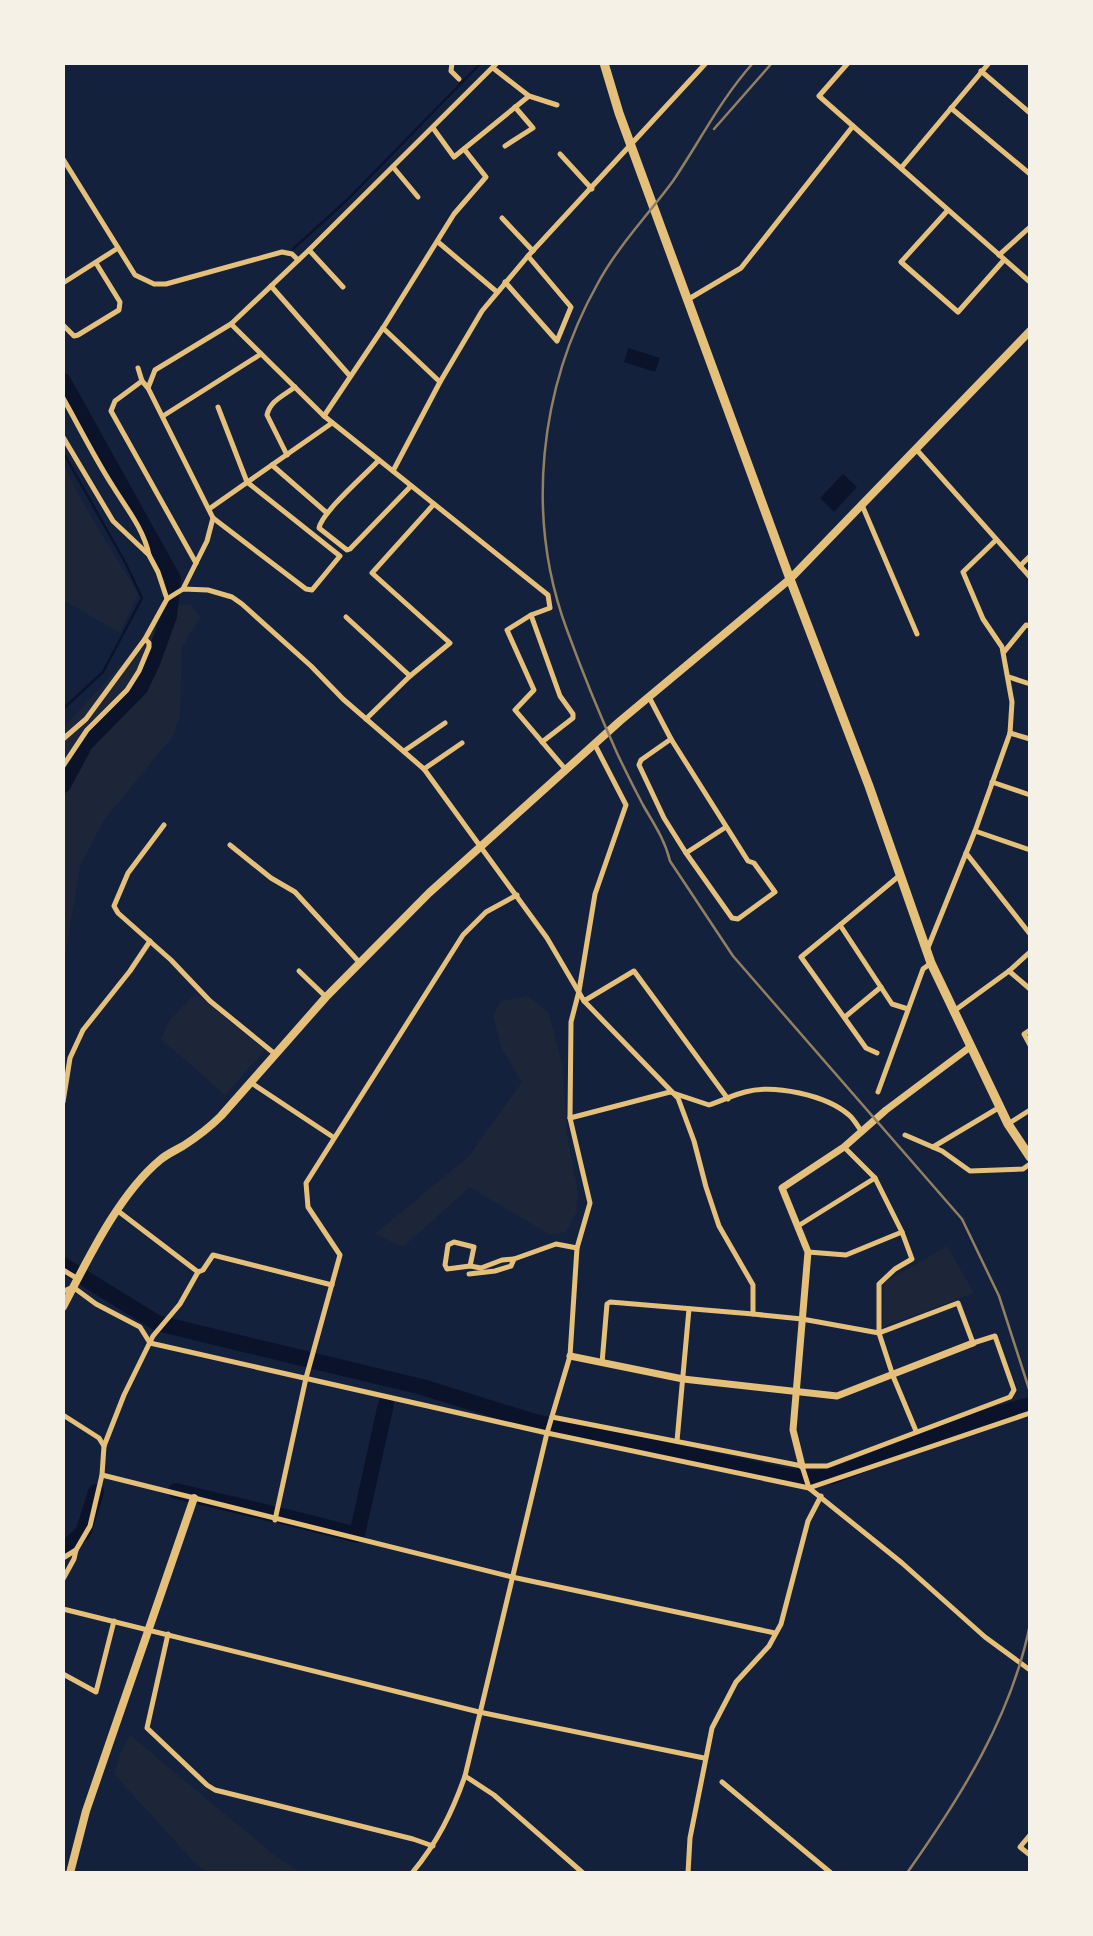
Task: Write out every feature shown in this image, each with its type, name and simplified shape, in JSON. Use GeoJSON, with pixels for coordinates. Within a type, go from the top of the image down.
{"type":"FeatureCollection","features":[{"type":"Feature","properties":{"kind":"main road"},"geometry":{"type":"LineString","coordinates":[[604,63],[687,300],[876,807],[931,963],[1008,1124],[1030,1163]]}},
{"type":"Feature","properties":{"kind":"main road"},"geometry":{"type":"LineString","coordinates":[[63,1307],[100,1239],[128,1194],[144,1175],[163,1157],[204,1132],[238,1098],[326,997],[480,845],[621,721],[790,579],[1030,331]]}},
{"type":"Feature","properties":{"kind":"main road"},"geometry":{"type":"LineString","coordinates":[[70,1873],[80,1829],[194,1497]]}},
{"type":"Feature","properties":{"kind":"street"},"geometry":{"type":"LineString","coordinates":[[452,63],[451,71],[458,79]]}},
{"type":"Feature","properties":{"kind":"street"},"geometry":{"type":"LineString","coordinates":[[393,471],[440,382],[482,311],[505,282],[706,63]]}},
{"type":"Feature","properties":{"kind":"street"},"geometry":{"type":"LineString","coordinates":[[848,63],[819,96],[1030,282]]}},
{"type":"Feature","properties":{"kind":"street"},"geometry":{"type":"LineString","coordinates":[[901,168],[989,63]]}},
{"type":"Feature","properties":{"kind":"street"},"geometry":{"type":"LineString","coordinates":[[148,388],[155,370],[232,324],[433,128],[468,89],[495,66],[529,96],[556,105]]}},
{"type":"Feature","properties":{"kind":"street"},"geometry":{"type":"LineString","coordinates":[[982,71],[1030,113]]}},
{"type":"Feature","properties":{"kind":"street"},"geometry":{"type":"LineString","coordinates":[[433,128],[454,157],[529,96]]}},
{"type":"Feature","properties":{"kind":"street"},"geometry":{"type":"LineString","coordinates":[[505,146],[533,128],[515,107]]}},
{"type":"Feature","properties":{"kind":"street"},"geometry":{"type":"LineString","coordinates":[[951,108],[1030,174]]}},
{"type":"Feature","properties":{"kind":"street"},"geometry":{"type":"LineString","coordinates":[[687,300],[741,268],[853,126]]}},
{"type":"Feature","properties":{"kind":"street"},"geometry":{"type":"LineString","coordinates":[[324,416],[454,214],[486,177],[464,149]]}},
{"type":"Feature","properties":{"kind":"street"},"geometry":{"type":"LineString","coordinates":[[560,153],[592,189]]}},
{"type":"Feature","properties":{"kind":"street"},"geometry":{"type":"LineString","coordinates":[[63,159],[135,275],[154,284],[166,284],[282,251],[292,254],[298,260]]}},
{"type":"Feature","properties":{"kind":"street"},"geometry":{"type":"LineString","coordinates":[[393,167],[418,197]]}},
{"type":"Feature","properties":{"kind":"street"},"geometry":{"type":"LineString","coordinates":[[948,210],[901,262],[958,312],[1030,227]]}},
{"type":"Feature","properties":{"kind":"street"},"geometry":{"type":"LineString","coordinates":[[502,218],[571,307],[557,341],[505,282]]}},
{"type":"Feature","properties":{"kind":"street"},"geometry":{"type":"LineString","coordinates":[[438,242],[497,292]]}},
{"type":"Feature","properties":{"kind":"street"},"geometry":{"type":"LineString","coordinates":[[63,283],[118,248]]}},
{"type":"Feature","properties":{"kind":"street"},"geometry":{"type":"LineString","coordinates":[[309,250],[343,287]]}},
{"type":"Feature","properties":{"kind":"street"},"geometry":{"type":"LineString","coordinates":[[63,326],[74,336],[78,335],[119,310],[120,302],[96,263]]}},
{"type":"Feature","properties":{"kind":"street"},"geometry":{"type":"LineString","coordinates":[[271,286],[350,376]]}},
{"type":"Feature","properties":{"kind":"street"},"geometry":{"type":"LineString","coordinates":[[232,324],[332,423],[548,595],[550,608],[531,615],[507,630],[534,690],[515,710],[566,770]]}},
{"type":"Feature","properties":{"kind":"street"},"geometry":{"type":"LineString","coordinates":[[383,328],[440,382]]}},
{"type":"Feature","properties":{"kind":"street"},"geometry":{"type":"LineString","coordinates":[[163,416],[261,354]]}},
{"type":"Feature","properties":{"kind":"street"},"geometry":{"type":"LineString","coordinates":[[138,368],[142,382],[163,416],[213,517],[306,589],[312,590],[340,556],[247,482],[218,407]]}},
{"type":"Feature","properties":{"kind":"street"},"geometry":{"type":"LineString","coordinates":[[142,382],[115,401],[111,411],[196,563]]}},
{"type":"Feature","properties":{"kind":"street"},"geometry":{"type":"LineString","coordinates":[[287,454],[267,415],[273,402],[295,387]]}},
{"type":"Feature","properties":{"kind":"street"},"geometry":{"type":"LineString","coordinates":[[63,398],[131,515],[147,546],[167,599]]}},
{"type":"Feature","properties":{"kind":"street"},"geometry":{"type":"LineString","coordinates":[[209,509],[332,423]]}},
{"type":"Feature","properties":{"kind":"street"},"geometry":{"type":"LineString","coordinates":[[63,437],[113,521],[149,555]]}},
{"type":"Feature","properties":{"kind":"street"},"geometry":{"type":"LineString","coordinates":[[916,449],[1030,577]]}},
{"type":"Feature","properties":{"kind":"street"},"geometry":{"type":"LineString","coordinates":[[379,460],[327,513],[319,523],[319,528],[346,550],[350,549],[411,486]]}},
{"type":"Feature","properties":{"kind":"street"},"geometry":{"type":"LineString","coordinates":[[272,465],[327,513]]}},
{"type":"Feature","properties":{"kind":"street"},"geometry":{"type":"LineString","coordinates":[[366,719],[410,676],[450,643],[372,573],[435,504]]}},
{"type":"Feature","properties":{"kind":"street"},"geometry":{"type":"LineString","coordinates":[[862,505],[917,634]]}},
{"type":"Feature","properties":{"kind":"street"},"geometry":{"type":"LineString","coordinates":[[63,739],[86,719],[145,639],[167,599],[183,589],[207,541],[213,517]]}},
{"type":"Feature","properties":{"kind":"street"},"geometry":{"type":"LineString","coordinates":[[928,950],[967,853],[1010,733],[1012,702],[1002,647],[983,620],[963,572],[996,540]]}},
{"type":"Feature","properties":{"kind":"street"},"geometry":{"type":"LineString","coordinates":[[1020,566],[1030,556]]}},
{"type":"Feature","properties":{"kind":"street"},"geometry":{"type":"LineString","coordinates":[[183,589],[208,590],[232,597],[288,645],[342,699],[424,769],[547,938],[584,1002],[678,1098],[694,1141],[719,1226],[753,1285],[753,1314]]}},
{"type":"Feature","properties":{"kind":"street"},"geometry":{"type":"LineString","coordinates":[[531,615],[560,696],[573,714],[573,718],[542,743]]}},
{"type":"Feature","properties":{"kind":"street"},"geometry":{"type":"LineString","coordinates":[[345,617],[410,676]]}},
{"type":"Feature","properties":{"kind":"street"},"geometry":{"type":"LineString","coordinates":[[1003,652],[1026,625],[1030,626]]}},
{"type":"Feature","properties":{"kind":"street"},"geometry":{"type":"LineString","coordinates":[[63,766],[87,730],[127,690],[149,647],[145,639]]}},
{"type":"Feature","properties":{"kind":"street"},"geometry":{"type":"LineString","coordinates":[[1009,677],[1030,684]]}},
{"type":"Feature","properties":{"kind":"street"},"geometry":{"type":"LineString","coordinates":[[649,697],[671,740],[726,827],[748,861],[754,863],[775,892],[738,919],[732,918],[686,853],[664,818],[639,765],[640,760],[671,740]]}},
{"type":"Feature","properties":{"kind":"street"},"geometry":{"type":"LineString","coordinates":[[404,751],[445,723]]}},
{"type":"Feature","properties":{"kind":"street"},"geometry":{"type":"LineString","coordinates":[[1010,733],[1030,738]]}},
{"type":"Feature","properties":{"kind":"street"},"geometry":{"type":"LineString","coordinates":[[424,769],[462,743]]}},
{"type":"Feature","properties":{"kind":"street"},"geometry":{"type":"LineString","coordinates":[[412,1873],[447,1822],[464,1776],[547,1431],[570,1356],[577,1248],[590,1203],[570,1118],[571,1022],[579,991],[595,894],[626,805],[595,745]]}},
{"type":"Feature","properties":{"kind":"street"},"geometry":{"type":"LineString","coordinates":[[992,782],[1030,795]]}},
{"type":"Feature","properties":{"kind":"street"},"geometry":{"type":"LineString","coordinates":[[164,825],[128,873],[114,906],[118,913],[211,1000],[275,1054]]}},
{"type":"Feature","properties":{"kind":"street"},"geometry":{"type":"LineString","coordinates":[[686,853],[726,827]]}},
{"type":"Feature","properties":{"kind":"street"},"geometry":{"type":"LineString","coordinates":[[975,831],[1030,850]]}},
{"type":"Feature","properties":{"kind":"street"},"geometry":{"type":"LineString","coordinates":[[230,845],[271,878],[295,892],[360,963]]}},
{"type":"Feature","properties":{"kind":"street"},"geometry":{"type":"LineString","coordinates":[[967,853],[1030,934]]}},
{"type":"Feature","properties":{"kind":"street"},"geometry":{"type":"LineString","coordinates":[[877,1053],[866,1048],[802,957],[899,876]]}},
{"type":"Feature","properties":{"kind":"street"},"geometry":{"type":"LineString","coordinates":[[275,1520],[306,1378],[340,1255],[308,1207],[306,1183],[463,935],[486,912],[517,895]]}},
{"type":"Feature","properties":{"kind":"street"},"geometry":{"type":"LineString","coordinates":[[841,925],[892,1004],[908,1009]]}},
{"type":"Feature","properties":{"kind":"street"},"geometry":{"type":"LineString","coordinates":[[63,1102],[70,1058],[83,1030],[150,941]]}},
{"type":"Feature","properties":{"kind":"street"},"geometry":{"type":"LineString","coordinates":[[954,1012],[1030,952]]}},
{"type":"Feature","properties":{"kind":"street"},"geometry":{"type":"LineString","coordinates":[[878,1092],[923,969],[931,963]]}},
{"type":"Feature","properties":{"kind":"street"},"geometry":{"type":"LineString","coordinates":[[299,971],[326,997]]}},
{"type":"Feature","properties":{"kind":"street"},"geometry":{"type":"LineString","coordinates":[[584,1002],[634,971],[728,1099]]}},
{"type":"Feature","properties":{"kind":"street"},"geometry":{"type":"LineString","coordinates":[[1009,971],[1030,989]]}},
{"type":"Feature","properties":{"kind":"street"},"geometry":{"type":"LineString","coordinates":[[845,1017],[881,987]]}},
{"type":"Feature","properties":{"kind":"street"},"geometry":{"type":"LineString","coordinates":[[1030,1030],[1024,1034],[1030,1045]]}},
{"type":"Feature","properties":{"kind":"street"},"geometry":{"type":"LineString","coordinates":[[808,1486],[793,1430],[808,1252],[783,1185],[844,1147],[886,1110],[970,1047]]}},
{"type":"Feature","properties":{"kind":"street"},"geometry":{"type":"LineString","coordinates":[[250,1082],[333,1137]]}},
{"type":"Feature","properties":{"kind":"street"},"geometry":{"type":"LineString","coordinates":[[570,1118],[670,1092],[709,1105],[744,1092],[758,1090],[816,1097],[851,1116],[862,1132]]}},
{"type":"Feature","properties":{"kind":"street"},"geometry":{"type":"LineString","coordinates":[[933,1147],[1000,1107]]}},
{"type":"Feature","properties":{"kind":"street"},"geometry":{"type":"LineString","coordinates":[[1008,1124],[1030,1110]]}},
{"type":"Feature","properties":{"kind":"street"},"geometry":{"type":"LineString","coordinates":[[905,1135],[942,1151],[970,1171],[1023,1169],[1030,1163]]}},
{"type":"Feature","properties":{"kind":"street"},"geometry":{"type":"LineString","coordinates":[[844,1147],[875,1178],[912,1259],[879,1283],[879,1333],[916,1431]]}},
{"type":"Feature","properties":{"kind":"street"},"geometry":{"type":"LineString","coordinates":[[798,1226],[875,1178]]}},
{"type":"Feature","properties":{"kind":"street"},"geometry":{"type":"LineString","coordinates":[[118,1211],[198,1272]]}},
{"type":"Feature","properties":{"kind":"street"},"geometry":{"type":"LineString","coordinates":[[808,1252],[850,1254],[901,1232]]}},
{"type":"Feature","properties":{"kind":"street"},"geometry":{"type":"LineString","coordinates":[[470,1266],[474,1247],[454,1242],[448,1245],[444,1265],[447,1269],[470,1266],[481,1268],[556,1244],[577,1248]]}},
{"type":"Feature","properties":{"kind":"street"},"geometry":{"type":"LineString","coordinates":[[63,1579],[90,1526],[102,1475],[104,1446],[124,1395],[157,1330],[180,1304],[198,1272],[213,1255],[236,1263],[332,1285]]}},
{"type":"Feature","properties":{"kind":"street"},"geometry":{"type":"LineString","coordinates":[[469,1275],[511,1266],[514,1259]]}},
{"type":"Feature","properties":{"kind":"street"},"geometry":{"type":"LineString","coordinates":[[63,1270],[78,1279]]}},
{"type":"Feature","properties":{"kind":"street"},"geometry":{"type":"LineString","coordinates":[[64,1291],[73,1287],[96,1304],[140,1328],[150,1343],[808,1486],[902,1563],[985,1637],[1030,1670]]}},
{"type":"Feature","properties":{"kind":"street"},"geometry":{"type":"LineString","coordinates":[[602,1363],[608,1303],[802,1319],[879,1333],[958,1303],[974,1343]]}},
{"type":"Feature","properties":{"kind":"street"},"geometry":{"type":"LineString","coordinates":[[677,1441],[689,1309]]}},
{"type":"Feature","properties":{"kind":"street"},"geometry":{"type":"LineString","coordinates":[[552,1416],[802,1466],[827,1466],[1012,1395],[1014,1390],[995,1336],[837,1396],[683,1379],[570,1356]]}},
{"type":"Feature","properties":{"kind":"street"},"geometry":{"type":"LineString","coordinates":[[808,1486],[1030,1413]]}},
{"type":"Feature","properties":{"kind":"street"},"geometry":{"type":"LineString","coordinates":[[63,1415],[99,1438],[104,1446]]}},
{"type":"Feature","properties":{"kind":"street"},"geometry":{"type":"LineString","coordinates":[[102,1475],[512,1577],[775,1633]]}},
{"type":"Feature","properties":{"kind":"street"},"geometry":{"type":"LineString","coordinates":[[688,1873],[690,1838],[712,1728],[736,1682],[769,1646],[781,1624],[808,1521],[821,1496]]}},
{"type":"Feature","properties":{"kind":"street"},"geometry":{"type":"LineString","coordinates":[[63,1558],[76,1550]]}},
{"type":"Feature","properties":{"kind":"street"},"geometry":{"type":"LineString","coordinates":[[63,1609],[479,1712],[704,1758]]}},
{"type":"Feature","properties":{"kind":"street"},"geometry":{"type":"LineString","coordinates":[[63,1674],[96,1692],[114,1621]]}},
{"type":"Feature","properties":{"kind":"street"},"geometry":{"type":"LineString","coordinates":[[164,1633],[147,1728],[207,1785],[215,1790],[433,1846]]}},
{"type":"Feature","properties":{"kind":"street"},"geometry":{"type":"LineString","coordinates":[[464,1776],[494,1796],[583,1873]]}},
{"type":"Feature","properties":{"kind":"street"},"geometry":{"type":"LineString","coordinates":[[722,1782],[831,1873]]}},
{"type":"Feature","properties":{"kind":"street"},"geometry":{"type":"LineString","coordinates":[[1030,1835],[1020,1847],[1030,1855]]}},
{"type":"Feature","properties":{"kind":"shaded area"},"geometry":{"type":"Polygon","coordinates":[[[628,348],[660,358],[655,372],[624,362],[628,348]]]}},
{"type":"Feature","properties":{"kind":"shaded area"},"geometry":{"type":"Polygon","coordinates":[[[63,463],[79,496],[138,594],[120,633],[63,600],[63,463]]]}},
{"type":"Feature","properties":{"kind":"shaded area"},"geometry":{"type":"Polygon","coordinates":[[[843,474],[857,487],[834,512],[820,498],[843,474]]]}},
{"type":"Feature","properties":{"kind":"shaded area"},"geometry":{"type":"Polygon","coordinates":[[[191,604],[200,617],[182,647],[180,716],[173,736],[104,820],[80,866],[63,968],[63,728],[179,605],[191,604]]]}},
{"type":"Feature","properties":{"kind":"shaded area"},"geometry":{"type":"Polygon","coordinates":[[[195,993],[265,1050],[225,1095],[161,1039],[169,1021],[195,993]]]}},
{"type":"Feature","properties":{"kind":"shaded area"},"geometry":{"type":"Polygon","coordinates":[[[528,996],[549,1013],[563,1067],[567,1134],[578,1193],[576,1213],[566,1232],[550,1235],[470,1187],[403,1247],[375,1234],[469,1156],[522,1082],[501,1047],[493,1015],[501,1001],[528,996]]]}},
{"type":"Feature","properties":{"kind":"shaded area"},"geometry":{"type":"Polygon","coordinates":[[[947,1246],[974,1293],[883,1327],[884,1283],[947,1246]]]}},
{"type":"Feature","properties":{"kind":"shaded area"},"geometry":{"type":"Polygon","coordinates":[[[130,1735],[274,1855],[301,1873],[208,1873],[193,1861],[114,1774],[130,1735]]]}},
{"type":"Feature","properties":{"kind":"waterway"},"geometry":{"type":"LineString","coordinates":[[293,249],[347,200],[481,63]]}},
{"type":"Feature","properties":{"kind":"waterway"},"geometry":{"type":"LineString","coordinates":[[63,381],[173,579],[169,616],[140,688],[85,744],[63,785]]}},
{"type":"Feature","properties":{"kind":"waterway"},"geometry":{"type":"LineString","coordinates":[[63,452],[126,564],[142,598],[103,672],[63,709]]}},
{"type":"Feature","properties":{"kind":"waterway"},"geometry":{"type":"LineString","coordinates":[[63,1265],[157,1323],[422,1387],[535,1422],[787,1476],[833,1476],[977,1420],[1030,1405]]}},
{"type":"Feature","properties":{"kind":"waterway"},"geometry":{"type":"LineString","coordinates":[[282,1516],[357,1535],[386,1404]]}},
{"type":"Feature","properties":{"kind":"waterway"},"geometry":{"type":"LineString","coordinates":[[176,1491],[273,1514]]}},
{"type":"Feature","properties":{"kind":"waterway"},"geometry":{"type":"LineString","coordinates":[[63,1550],[83,1533],[96,1492]]}},
{"type":"Feature","properties":{"kind":"railway"},"geometry":{"type":"LineString","coordinates":[[753,63],[720,106],[673,181],[615,256],[578,323],[562,366],[551,409],[545,454],[543,498],[546,543],[554,587],[567,630],[604,723],[662,839],[670,861],[733,956],[962,1219],[999,1296],[1030,1392]]}},
{"type":"Feature","properties":{"kind":"railway"},"geometry":{"type":"LineString","coordinates":[[714,129],[772,63]]}},
{"type":"Feature","properties":{"kind":"railway"},"geometry":{"type":"LineString","coordinates":[[907,1873],[982,1755],[1011,1691],[1030,1624]]}}]}
